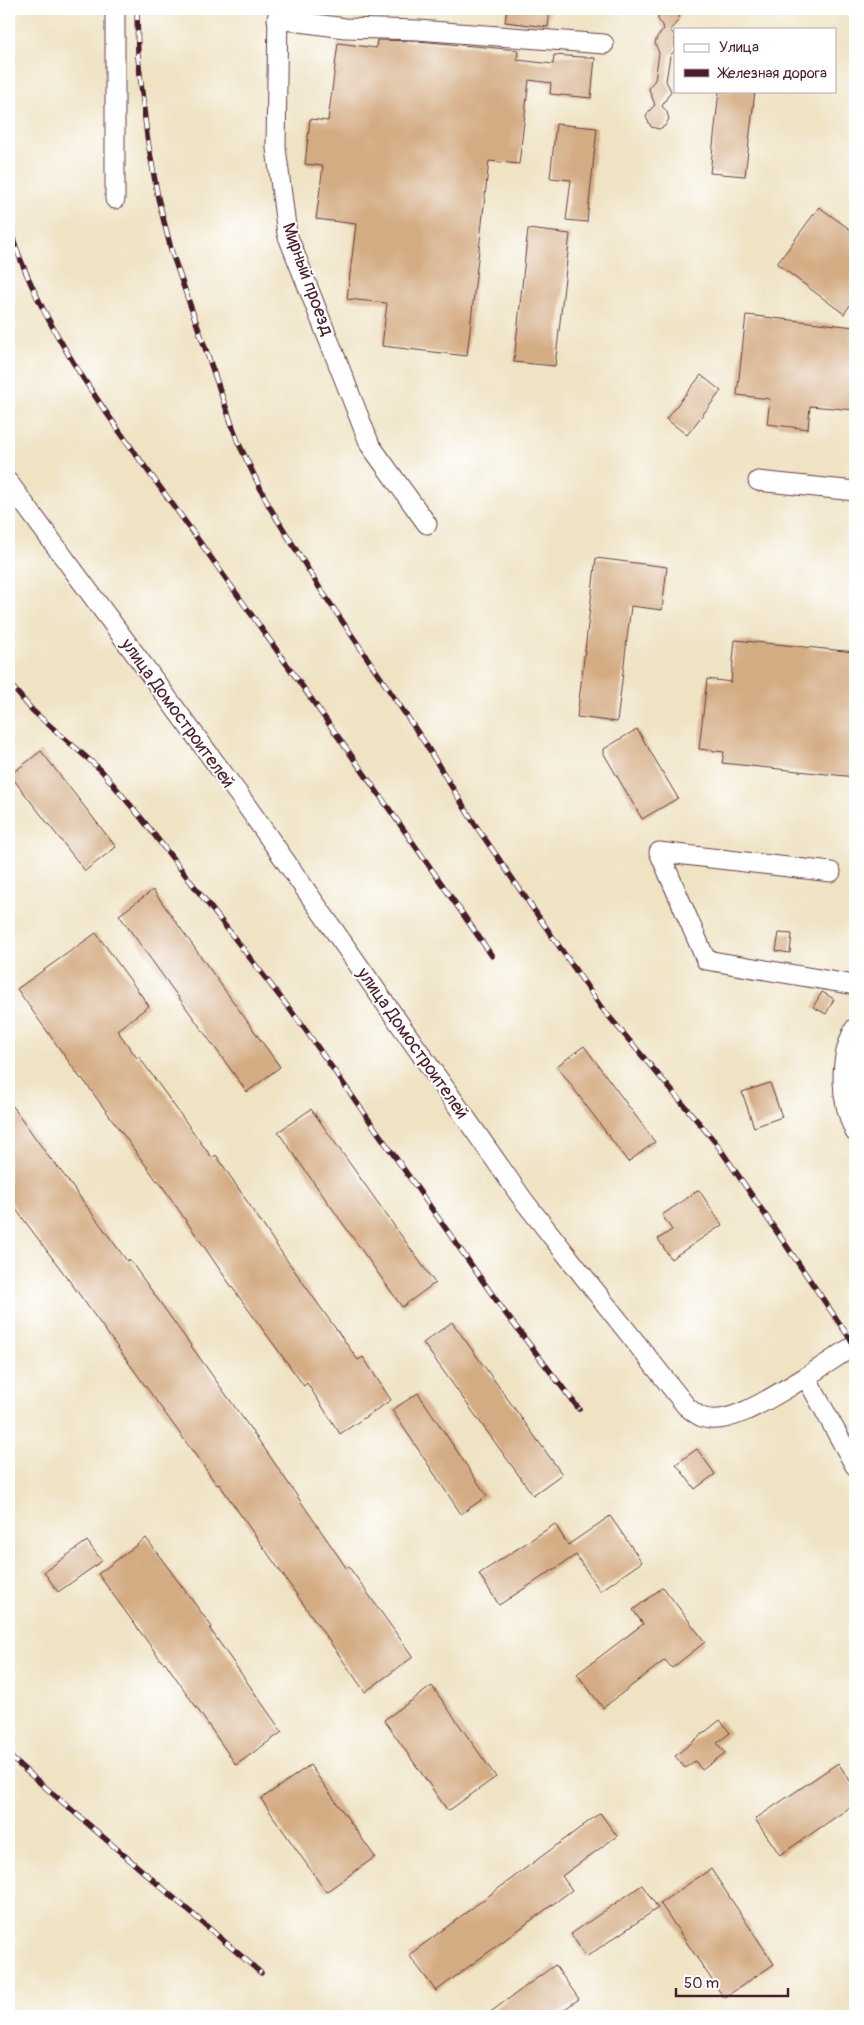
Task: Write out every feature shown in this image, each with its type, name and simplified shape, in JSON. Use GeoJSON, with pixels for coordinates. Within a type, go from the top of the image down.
{"type":"FeatureCollection","features":[{"type":"Feature","properties":{"kind":"street"},"geometry":{"type":"LineString","coordinates":[[115,9],[115,199]]}},
{"type":"Feature","properties":{"kind":"street"},"geometry":{"type":"LineString","coordinates":[[278,14],[345,28],[418,30],[604,44]]}},
{"type":"Feature","properties":{"kind":"street","name":"Мирный проезд"},"geometry":{"type":"LineString","coordinates":[[278,14],[276,148],[287,234],[370,445],[427,524]]}},
{"type":"Feature","properties":{"kind":"street"},"geometry":{"type":"LineString","coordinates":[[758,481],[855,490]]}},
{"type":"Feature","properties":{"kind":"street","name":"улица Домостроителей"},"geometry":{"type":"LineString","coordinates":[[9,483],[239,795],[524,1201],[686,1406],[702,1418],[718,1419],[739,1414],[806,1377],[855,1345]]}},
{"type":"Feature","properties":{"kind":"street"},"geometry":{"type":"LineString","coordinates":[[831,872],[659,852],[706,960],[855,985]]}},
{"type":"Feature","properties":{"kind":"street"},"geometry":{"type":"LineString","coordinates":[[855,1028],[845,1058],[842,1083],[850,1122],[855,1132]]}},
{"type":"Feature","properties":{"kind":"street"},"geometry":{"type":"LineString","coordinates":[[806,1377],[855,1466]]}},
{"type":"Feature","properties":{"kind":"building"},"geometry":{"type":"Polygon","coordinates":[[[507,9],[550,9],[548,27],[505,22],[507,9]]]}},
{"type":"Feature","properties":{"kind":"building"},"geometry":{"type":"Polygon","coordinates":[[[659,9],[679,9],[678,21],[670,30],[674,35],[674,51],[670,56],[666,81],[671,91],[662,106],[667,112],[669,119],[665,126],[659,129],[651,127],[646,117],[655,105],[649,89],[655,80],[659,53],[655,43],[657,37],[664,29],[658,19],[659,9]]]}},
{"type":"Feature","properties":{"kind":"building"},"geometry":{"type":"Polygon","coordinates":[[[377,40],[417,41],[518,50],[517,60],[553,64],[554,55],[595,58],[591,98],[550,94],[551,83],[529,80],[519,164],[489,161],[467,356],[382,346],[387,303],[347,299],[356,224],[316,219],[323,166],[305,164],[310,119],[328,121],[338,43],[376,48],[377,40]]]}},
{"type":"Feature","properties":{"kind":"building"},"geometry":{"type":"Polygon","coordinates":[[[719,92],[755,92],[745,176],[710,173],[719,92]]]}},
{"type":"Feature","properties":{"kind":"building"},"geometry":{"type":"Polygon","coordinates":[[[556,124],[597,128],[587,222],[566,220],[571,180],[550,178],[556,124]]]}},
{"type":"Feature","properties":{"kind":"building"},"geometry":{"type":"Polygon","coordinates":[[[819,207],[855,233],[855,298],[844,314],[777,264],[819,207]]]}},
{"type":"Feature","properties":{"kind":"building"},"geometry":{"type":"Polygon","coordinates":[[[528,229],[570,234],[555,366],[514,362],[528,229]]]}},
{"type":"Feature","properties":{"kind":"building"},"geometry":{"type":"Polygon","coordinates":[[[746,315],[855,327],[855,410],[810,406],[808,429],[767,424],[770,399],[737,395],[746,315]]]}},
{"type":"Feature","properties":{"kind":"building"},"geometry":{"type":"Polygon","coordinates":[[[701,375],[721,391],[687,435],[666,419],[701,375]]]}},
{"type":"Feature","properties":{"kind":"building"},"geometry":{"type":"Polygon","coordinates":[[[596,558],[667,567],[662,610],[631,606],[617,722],[577,717],[596,558]]]}},
{"type":"Feature","properties":{"kind":"building"},"geometry":{"type":"Polygon","coordinates":[[[735,640],[855,652],[855,777],[722,763],[724,752],[699,749],[707,679],[731,682],[735,640]]]}},
{"type":"Feature","properties":{"kind":"building"},"geometry":{"type":"Polygon","coordinates":[[[637,729],[678,798],[642,819],[604,754],[604,749],[637,729]]]}},
{"type":"Feature","properties":{"kind":"building"},"geometry":{"type":"Polygon","coordinates":[[[41,751],[116,847],[85,871],[10,775],[41,751]]]}},
{"type":"Feature","properties":{"kind":"building"},"geometry":{"type":"Polygon","coordinates":[[[153,890],[280,1067],[247,1092],[119,915],[153,890]]]}},
{"type":"Feature","properties":{"kind":"building"},"geometry":{"type":"Polygon","coordinates":[[[96,933],[149,1006],[117,1030],[137,1058],[139,1057],[212,1158],[216,1155],[279,1249],[358,1360],[363,1357],[391,1400],[340,1434],[307,1383],[304,1386],[229,1283],[158,1180],[81,1079],[17,989],[96,933]]]}},
{"type":"Feature","properties":{"kind":"building"},"geometry":{"type":"Polygon","coordinates":[[[779,933],[792,934],[790,953],[776,951],[779,933]]]}},
{"type":"Feature","properties":{"kind":"building"},"geometry":{"type":"Polygon","coordinates":[[[822,992],[834,999],[826,1014],[813,1007],[822,992]]]}},
{"type":"Feature","properties":{"kind":"building"},"geometry":{"type":"Polygon","coordinates":[[[584,1046],[655,1142],[628,1162],[557,1066],[584,1046]]]}},
{"type":"Feature","properties":{"kind":"building"},"geometry":{"type":"Polygon","coordinates":[[[770,1083],[782,1117],[754,1127],[742,1092],[770,1083]]]}},
{"type":"Feature","properties":{"kind":"building"},"geometry":{"type":"Polygon","coordinates":[[[9,1101],[127,1261],[129,1259],[267,1452],[347,1569],[349,1567],[413,1657],[365,1692],[219,1484],[217,1485],[9,1200],[9,1101]]]}},
{"type":"Feature","properties":{"kind":"building"},"geometry":{"type":"Polygon","coordinates":[[[311,1109],[435,1283],[402,1307],[278,1132],[311,1109]]]}},
{"type":"Feature","properties":{"kind":"building"},"geometry":{"type":"Polygon","coordinates":[[[699,1190],[722,1225],[671,1259],[658,1239],[672,1230],[662,1215],[699,1190]]]}},
{"type":"Feature","properties":{"kind":"building"},"geometry":{"type":"Polygon","coordinates":[[[452,1322],[562,1474],[533,1495],[423,1343],[452,1322]]]}},
{"type":"Feature","properties":{"kind":"building"},"geometry":{"type":"Polygon","coordinates":[[[418,1393],[487,1496],[461,1514],[392,1410],[418,1393]]]}},
{"type":"Feature","properties":{"kind":"building"},"geometry":{"type":"Polygon","coordinates":[[[697,1449],[715,1474],[695,1489],[676,1464],[697,1449]]]}},
{"type":"Feature","properties":{"kind":"building"},"geometry":{"type":"Polygon","coordinates":[[[610,1516],[642,1562],[600,1591],[576,1555],[499,1605],[479,1574],[555,1524],[568,1545],[610,1516]]]}},
{"type":"Feature","properties":{"kind":"building"},"geometry":{"type":"Polygon","coordinates":[[[146,1538],[212,1627],[210,1629],[282,1732],[236,1765],[165,1662],[163,1663],[98,1574],[146,1538]]]}},
{"type":"Feature","properties":{"kind":"building"},"geometry":{"type":"Polygon","coordinates":[[[87,1541],[102,1561],[58,1592],[44,1572],[87,1541]]]}},
{"type":"Feature","properties":{"kind":"building"},"geometry":{"type":"Polygon","coordinates":[[[663,1587],[705,1642],[672,1668],[665,1660],[603,1708],[577,1674],[643,1624],[633,1610],[663,1587]]]}},
{"type":"Feature","properties":{"kind":"building"},"geometry":{"type":"Polygon","coordinates":[[[432,1686],[496,1777],[448,1811],[384,1720],[432,1686]]]}},
{"type":"Feature","properties":{"kind":"building"},"geometry":{"type":"Polygon","coordinates":[[[720,1720],[730,1733],[717,1743],[725,1753],[702,1770],[695,1761],[685,1768],[675,1756],[720,1720]]]}},
{"type":"Feature","properties":{"kind":"building"},"geometry":{"type":"Polygon","coordinates":[[[838,1763],[855,1788],[855,1804],[780,1855],[755,1819],[838,1763]]]}},
{"type":"Feature","properties":{"kind":"building"},"geometry":{"type":"Polygon","coordinates":[[[310,1765],[375,1857],[326,1892],[261,1799],[310,1765]]]}},
{"type":"Feature","properties":{"kind":"building"},"geometry":{"type":"Polygon","coordinates":[[[600,1813],[617,1836],[562,1876],[572,1890],[436,1991],[409,1955],[600,1813]]]}},
{"type":"Feature","properties":{"kind":"building"},"geometry":{"type":"Polygon","coordinates":[[[711,1869],[774,1964],[724,1998],[660,1903],[711,1869]]]}},
{"type":"Feature","properties":{"kind":"building"},"geometry":{"type":"Polygon","coordinates":[[[642,1885],[658,1908],[586,1957],[571,1934],[642,1885]]]}},
{"type":"Feature","properties":{"kind":"building"},"geometry":{"type":"Polygon","coordinates":[[[555,1965],[579,1999],[555,2016],[485,2016],[555,1965]]]}},
{"type":"Feature","properties":{"kind":"railway"},"geometry":{"type":"LineString","coordinates":[[137,9],[138,57],[147,136],[158,198],[172,253],[238,442],[269,506],[319,587],[423,740],[474,823],[601,1007],[716,1143],[855,1346]]}},
{"type":"Feature","properties":{"kind":"railway"},"geometry":{"type":"LineString","coordinates":[[9,227],[25,270],[44,311],[66,351],[91,390],[492,956]]}},
{"type":"Feature","properties":{"kind":"railway"},"geometry":{"type":"LineString","coordinates":[[9,683],[33,711],[101,770],[142,819],[302,1025],[506,1314],[579,1409]]}},
{"type":"Feature","properties":{"kind":"railway"},"geometry":{"type":"LineString","coordinates":[[9,1756],[261,1973]]}}]}
